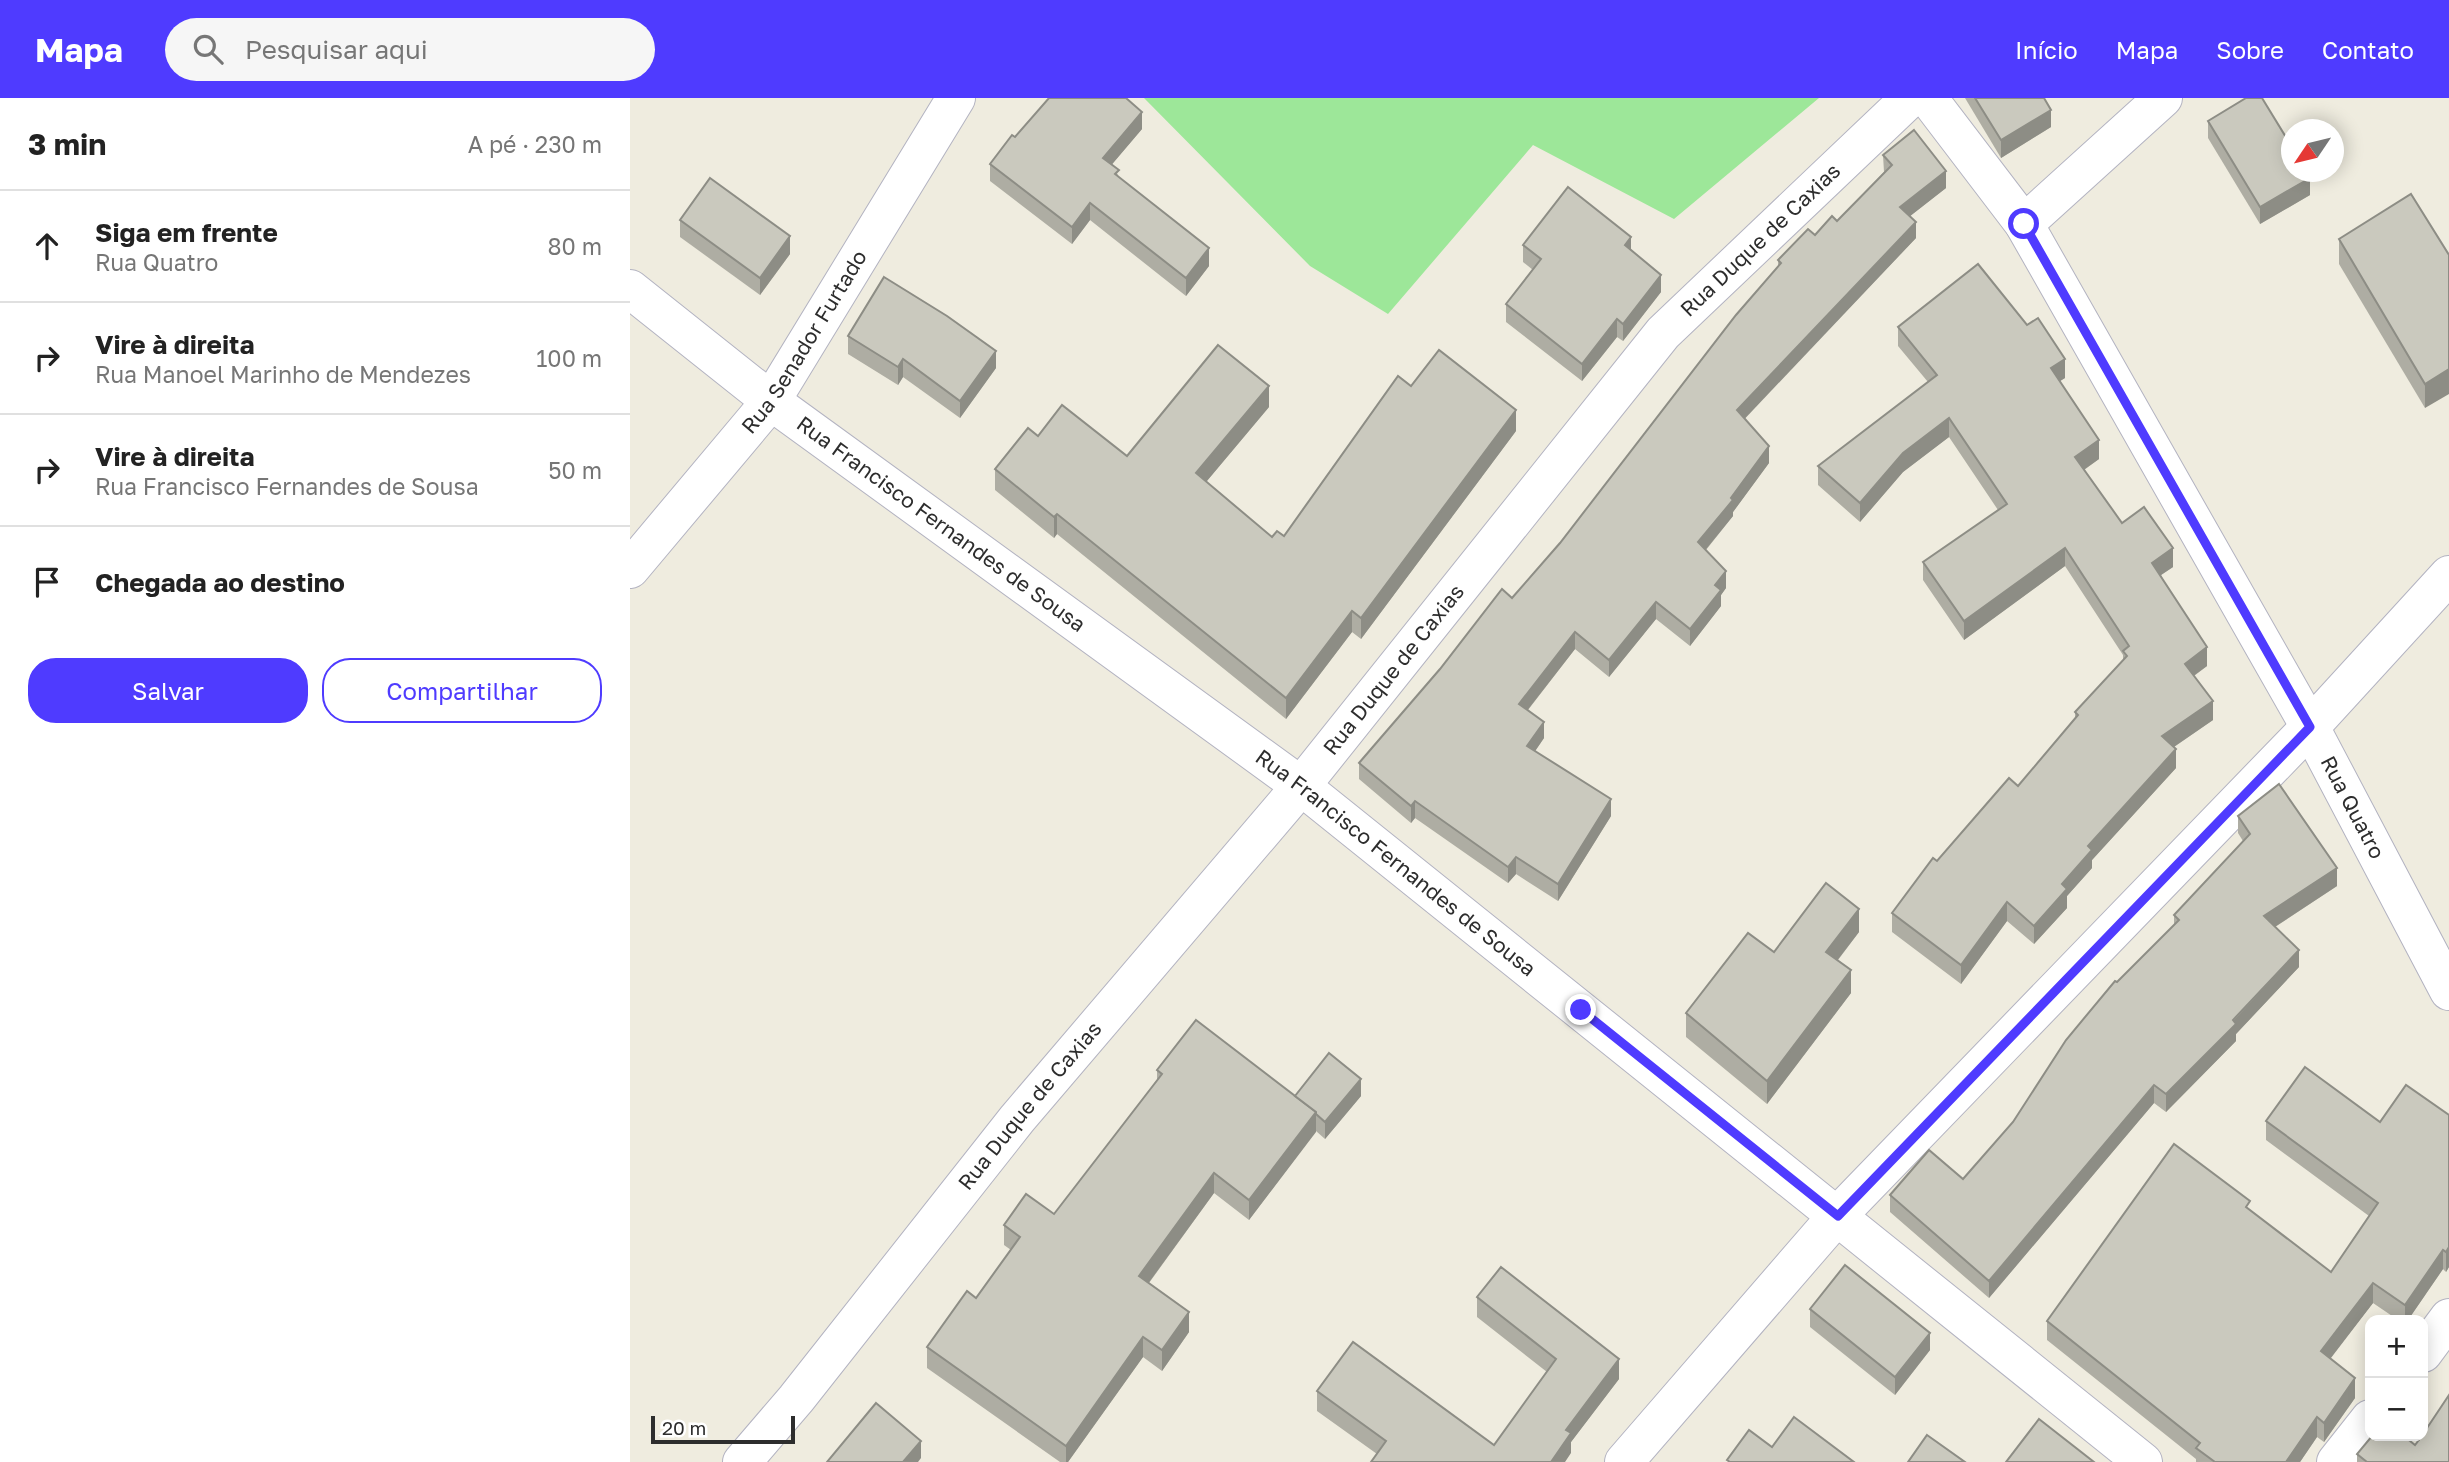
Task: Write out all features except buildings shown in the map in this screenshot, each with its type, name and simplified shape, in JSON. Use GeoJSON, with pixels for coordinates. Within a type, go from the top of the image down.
{"type":"FeatureCollection","features":[{"type":"Feature","properties":{"kind":"street","name":"Rua Senador Furtado"},"geometry":{"type":"LineString","coordinates":[[630,569],[771,401],[956,98]]}},
{"type":"Feature","properties":{"kind":"street","name":"Rua Duque de Caxias"},"geometry":{"type":"LineString","coordinates":[[742,1462],[796,1399],[1017,1119],[1301,786],[1663,333],[1910,98]]}},
{"type":"Feature","properties":{"kind":"street"},"geometry":{"type":"LineString","coordinates":[[1928,98],[2024,224],[2163,98]]}},
{"type":"Feature","properties":{"kind":"street","name":"Rua Quatro"},"geometry":{"type":"LineString","coordinates":[[2024,224],[2310,727],[2449,991]]}},
{"type":"Feature","properties":{"kind":"street","name":"Rua Francisco Fernandes de Sousa"},"geometry":{"type":"LineString","coordinates":[[630,289],[771,401],[1301,786],[2143,1462]]}},
{"type":"Feature","properties":{"kind":"street"},"geometry":{"type":"LineString","coordinates":[[1624,1462],[1838,1216],[2310,727],[2449,575]]}},
{"type":"Feature","properties":{"kind":"street"},"geometry":{"type":"LineString","coordinates":[[2428,1346],[2449,1318]]}},
{"type":"Feature","properties":{"kind":"street"},"geometry":{"type":"LineString","coordinates":[[2336,1462],[2365,1425]]}},
{"type":"Feature","properties":{"kind":"green space"},"geometry":{"type":"Polygon","coordinates":[[[1144,98],[1819,98],[1674,219],[1533,145],[1388,314],[1310,266],[1144,98]]]}},
{"type":"Feature","properties":{"kind":"route"},"geometry":{"type":"LineString","coordinates":[[1581,1010],[1838,1216],[2310,727],[2024,224]]}}]}
